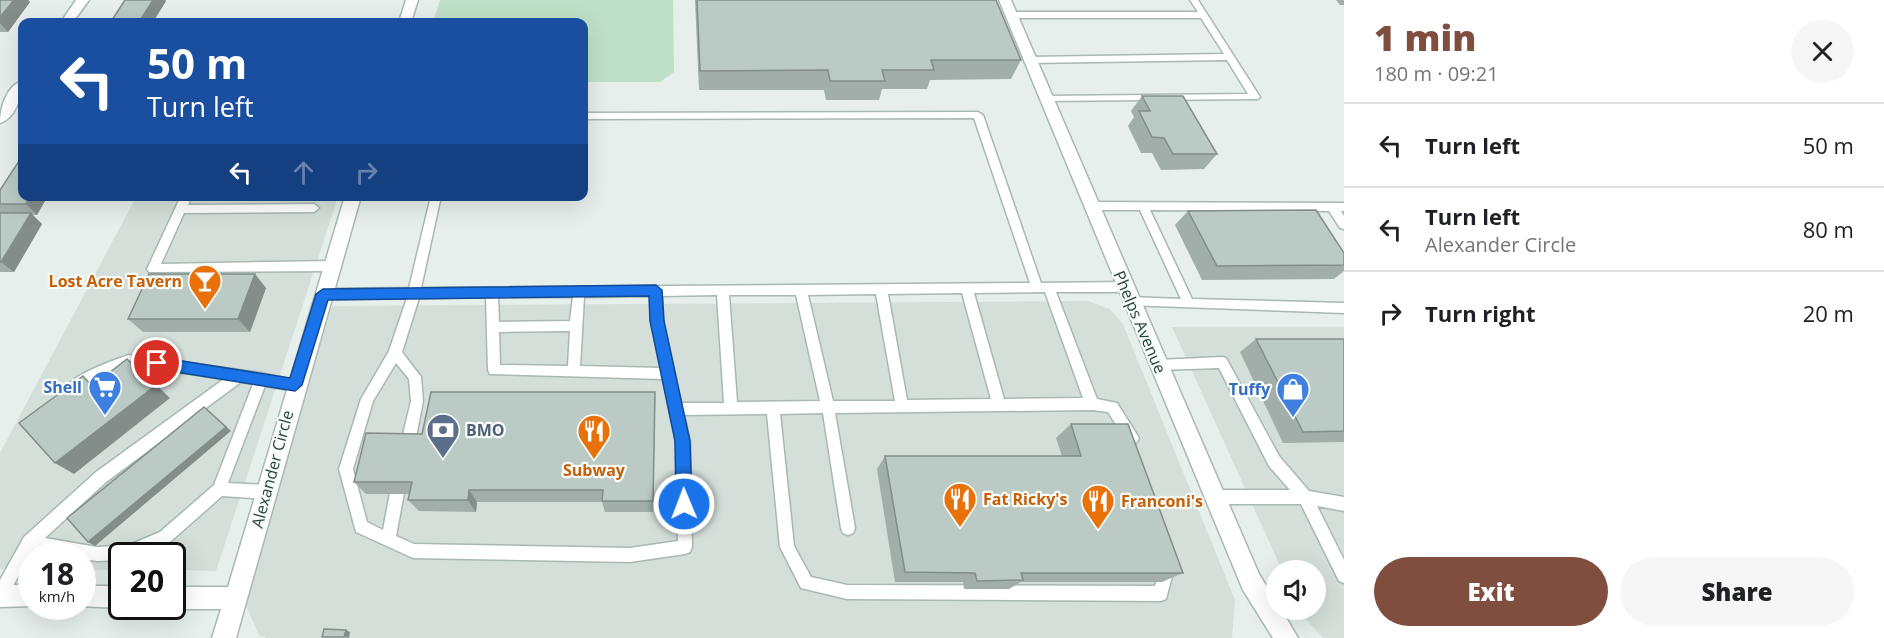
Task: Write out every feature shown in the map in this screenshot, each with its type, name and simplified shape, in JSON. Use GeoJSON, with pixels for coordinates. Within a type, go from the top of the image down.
{"type":"FeatureCollection","features":[{"type":"Feature","properties":{"kind":"street"},"geometry":{"type":"LineString","coordinates":[[71,18],[83,0]]}},
{"type":"Feature","properties":{"kind":"street"},"geometry":{"type":"LineString","coordinates":[[406,18],[412,0]]}},
{"type":"Feature","properties":{"kind":"street","name":"Phelps Avenue"},"geometry":{"type":"LineString","coordinates":[[1008,7],[1127,294],[1251,582],[1287,638]]}},
{"type":"Feature","properties":{"kind":"street"},"geometry":{"type":"LineString","coordinates":[[0,118],[18,92]]}},
{"type":"Feature","properties":{"kind":"street","name":"Alexander Circle"},"geometry":{"type":"LineString","coordinates":[[224,638],[268,492],[295,385],[350,201]]}},
{"type":"Feature","properties":{"kind":"street"},"geometry":{"type":"LineString","coordinates":[[0,595],[18,596]]}},
{"type":"Feature","properties":{"kind":"street"},"geometry":{"type":"LineString","coordinates":[[186,597],[236,598]]}},
{"type":"Feature","properties":{"kind":"lane"},"geometry":{"type":"LineString","coordinates":[[1046,99],[1255,97],[1194,0]]}},
{"type":"Feature","properties":{"kind":"lane"},"geometry":{"type":"LineString","coordinates":[[1204,0],[1204,15]]}},
{"type":"Feature","properties":{"kind":"lane"},"geometry":{"type":"LineString","coordinates":[[1008,7],[1204,15]]}},
{"type":"Feature","properties":{"kind":"lane"},"geometry":{"type":"LineString","coordinates":[[1029,60],[1230,57]]}},
{"type":"Feature","properties":{"kind":"lane"},"geometry":{"type":"LineString","coordinates":[[588,116],[978,115],[1043,288],[1092,405]]}},
{"type":"Feature","properties":{"kind":"lane"},"geometry":{"type":"LineString","coordinates":[[185,201],[153,269],[331,266]]}},
{"type":"Feature","properties":{"kind":"lane"},"geometry":{"type":"LineString","coordinates":[[435,201],[414,294],[395,354],[367,399],[346,469],[361,527],[413,551],[630,555],[685,547],[683,441],[657,321],[656,290]]}},
{"type":"Feature","properties":{"kind":"lane"},"geometry":{"type":"LineString","coordinates":[[1090,206],[1338,207],[1344,225]]}},
{"type":"Feature","properties":{"kind":"lane"},"geometry":{"type":"LineString","coordinates":[[1143,206],[1189,303]]}},
{"type":"Feature","properties":{"kind":"lane"},"geometry":{"type":"LineString","coordinates":[[181,209],[314,208]]}},
{"type":"Feature","properties":{"kind":"lane"},"geometry":{"type":"LineString","coordinates":[[323,294],[1043,288],[1127,294],[1189,303],[1344,308]]}},
{"type":"Feature","properties":{"kind":"lane"},"geometry":{"type":"LineString","coordinates":[[881,289],[902,406]]}},
{"type":"Feature","properties":{"kind":"lane"},"geometry":{"type":"LineString","coordinates":[[967,289],[999,405]]}},
{"type":"Feature","properties":{"kind":"lane"},"geometry":{"type":"LineString","coordinates":[[801,290],[828,407],[848,528]]}},
{"type":"Feature","properties":{"kind":"lane"},"geometry":{"type":"LineString","coordinates":[[723,291],[731,408]]}},
{"type":"Feature","properties":{"kind":"lane"},"geometry":{"type":"LineString","coordinates":[[574,371],[579,292]]}},
{"type":"Feature","properties":{"kind":"lane"},"geometry":{"type":"LineString","coordinates":[[492,293],[494,369],[667,374]]}},
{"type":"Feature","properties":{"kind":"lane"},"geometry":{"type":"LineString","coordinates":[[493,327],[576,326]]}},
{"type":"Feature","properties":{"kind":"lane"},"geometry":{"type":"LineString","coordinates":[[395,354],[415,377],[417,401],[407,447]]}},
{"type":"Feature","properties":{"kind":"lane"},"geometry":{"type":"LineString","coordinates":[[64,394],[88,378],[129,360],[295,385]]}},
{"type":"Feature","properties":{"kind":"lane"},"geometry":{"type":"LineString","coordinates":[[1158,365],[1222,362],[1274,461],[1305,497],[1344,576]]}},
{"type":"Feature","properties":{"kind":"lane"},"geometry":{"type":"LineString","coordinates":[[29,542],[101,477],[239,376]]}},
{"type":"Feature","properties":{"kind":"lane"},"geometry":{"type":"LineString","coordinates":[[162,542],[219,489],[261,379]]}},
{"type":"Feature","properties":{"kind":"lane"},"geometry":{"type":"LineString","coordinates":[[675,409],[1092,405],[1112,407],[1133,440],[1137,451]]}},
{"type":"Feature","properties":{"kind":"lane"},"geometry":{"type":"LineString","coordinates":[[773,408],[787,547],[806,583],[847,592],[1161,594],[1171,550]]}},
{"type":"Feature","properties":{"kind":"lane"},"geometry":{"type":"LineString","coordinates":[[219,489],[268,492]]}},
{"type":"Feature","properties":{"kind":"lane"},"geometry":{"type":"LineString","coordinates":[[388,539],[397,493]]}},
{"type":"Feature","properties":{"kind":"lane"},"geometry":{"type":"LineString","coordinates":[[1215,497],[1305,497],[1344,504]]}},
{"type":"Feature","properties":{"kind":"lane"},"geometry":{"type":"LineString","coordinates":[[96,555],[129,552],[165,537]]}},
{"type":"Feature","properties":{"kind":"lane"},"geometry":{"type":"LineString","coordinates":[[0,595],[18,562]]}},
{"type":"Feature","properties":{"kind":"shaded area"},"geometry":{"type":"Polygon","coordinates":[[[134,201],[337,201],[216,571],[186,570],[186,542],[108,542],[108,570],[96,570],[96,542],[18,542],[18,570],[0,569],[0,453],[134,201]]]}},
{"type":"Feature","properties":{"kind":"shaded area"},"geometry":{"type":"Polygon","coordinates":[[[1088,301],[1110,309],[1123,324],[1235,600],[1232,638],[267,638],[259,635],[244,601],[332,306],[1088,301]]]}},
{"type":"Feature","properties":{"kind":"shaded area"},"geometry":{"type":"Polygon","coordinates":[[[1172,327],[1344,327],[1344,638],[1323,638],[1307,620],[1326,620],[1326,560],[1277,560],[1172,327]]]}},
{"type":"Feature","properties":{"kind":"green space"},"geometry":{"type":"Polygon","coordinates":[[[440,0],[673,0],[674,72],[660,82],[588,82],[588,18],[434,18],[440,0]]]}},
{"type":"Feature","properties":{"kind":"building"},"geometry":{"type":"Polygon","coordinates":[[[0,0],[14,0],[0,17],[0,0]]]}},
{"type":"Feature","properties":{"kind":"building"},"geometry":{"type":"Polygon","coordinates":[[[125,0],[153,0],[142,18],[113,18],[125,0]]]}},
{"type":"Feature","properties":{"kind":"building"},"geometry":{"type":"Polygon","coordinates":[[[697,0],[996,0],[1021,60],[931,60],[934,70],[882,70],[885,81],[830,81],[828,70],[700,71],[697,0]]]}},
{"type":"Feature","properties":{"kind":"building"},"geometry":{"type":"Polygon","coordinates":[[[1142,96],[1183,96],[1217,154],[1173,154],[1164,138],[1152,137],[1139,111],[1150,111],[1142,96]]]}},
{"type":"Feature","properties":{"kind":"building"},"geometry":{"type":"Polygon","coordinates":[[[18,163],[18,201],[28,201],[26,204],[0,204],[0,190],[18,163]]]}},
{"type":"Feature","properties":{"kind":"building"},"geometry":{"type":"Polygon","coordinates":[[[1316,210],[1344,253],[1344,265],[1217,266],[1188,211],[1316,210]]]}},
{"type":"Feature","properties":{"kind":"building"},"geometry":{"type":"Polygon","coordinates":[[[0,213],[31,213],[1,262],[0,262],[0,213]]]}},
{"type":"Feature","properties":{"kind":"building"},"geometry":{"type":"Polygon","coordinates":[[[149,274],[255,274],[238,319],[128,319],[149,274]]]}},
{"type":"Feature","properties":{"kind":"building"},"geometry":{"type":"Polygon","coordinates":[[[1256,339],[1344,339],[1344,431],[1303,432],[1256,339]]]}},
{"type":"Feature","properties":{"kind":"building"},"geometry":{"type":"Polygon","coordinates":[[[127,359],[155,386],[55,463],[19,423],[83,376],[92,386],[127,359]]]}},
{"type":"Feature","properties":{"kind":"building"},"geometry":{"type":"Polygon","coordinates":[[[431,392],[655,392],[653,501],[602,501],[603,490],[469,490],[468,500],[408,500],[412,482],[354,482],[366,433],[422,434],[431,392]]]}},
{"type":"Feature","properties":{"kind":"building"},"geometry":{"type":"Polygon","coordinates":[[[204,407],[226,427],[88,542],[67,518],[204,407]]]}},
{"type":"Feature","properties":{"kind":"building"},"geometry":{"type":"Polygon","coordinates":[[[1071,424],[1128,424],[1183,573],[1021,573],[1023,580],[977,581],[975,573],[905,572],[885,456],[1081,456],[1071,424]]]}},
{"type":"Feature","properties":{"kind":"building"},"geometry":{"type":"Polygon","coordinates":[[[324,629],[346,630],[344,637],[322,637],[324,629]]]}},
{"type":"Feature","properties":{"kind":"place","name":"Lost Acre Tavern"},"geometry":{"type":"Point","coordinates":[205,310]}},
{"type":"Feature","properties":{"kind":"place","name":"Shell"},"geometry":{"type":"Point","coordinates":[105,416]}},
{"type":"Feature","properties":{"kind":"place","name":"Tuffy"},"geometry":{"type":"Point","coordinates":[1293,418]}},
{"type":"Feature","properties":{"kind":"place","name":"BMO"},"geometry":{"type":"Point","coordinates":[443,459]}},
{"type":"Feature","properties":{"kind":"place","name":"Subway"},"geometry":{"type":"Point","coordinates":[594,460]}},
{"type":"Feature","properties":{"kind":"place","name":"Fat Ricky's"},"geometry":{"type":"Point","coordinates":[960,528]}},
{"type":"Feature","properties":{"kind":"place","name":"Franconi's"},"geometry":{"type":"Point","coordinates":[1098,530]}},
{"type":"Feature","properties":{"kind":"route"},"geometry":{"type":"LineString","coordinates":[[157,363],[295,385],[323,294],[656,290],[657,321],[683,441],[684,504]]}}]}
